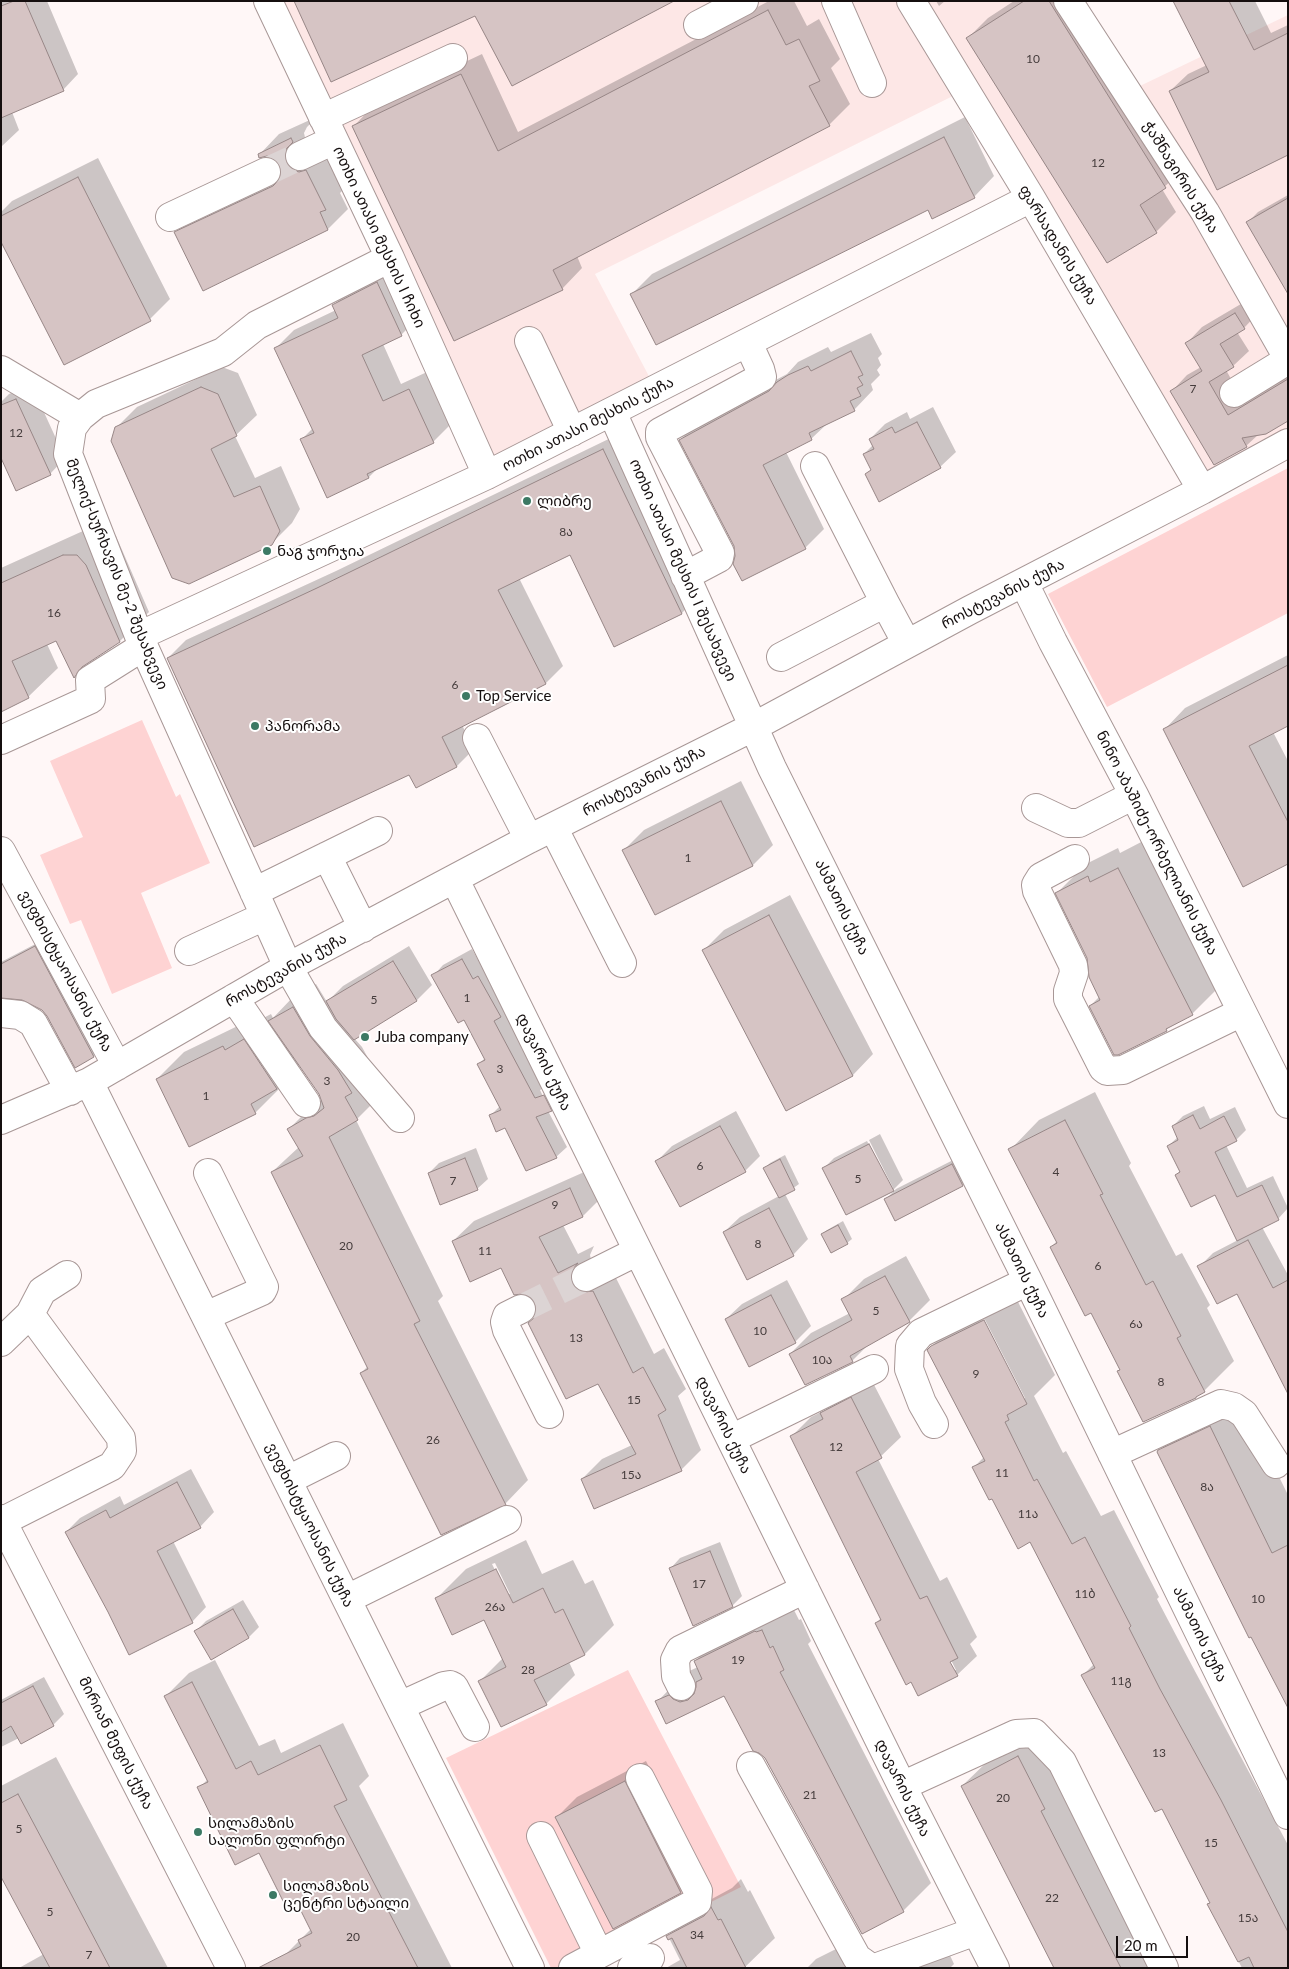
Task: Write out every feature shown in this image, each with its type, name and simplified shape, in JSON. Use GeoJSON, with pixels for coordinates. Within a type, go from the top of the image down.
{"type":"FeatureCollection","features":[{"type":"Feature","properties":{"kind":"street","name":"ოთხი ათასი მესხის I ჩიხი"},"geometry":{"type":"LineString","coordinates":[[268,1],[316,117],[390,258],[487,474]]}},
{"type":"Feature","properties":{"kind":"street"},"geometry":{"type":"LineString","coordinates":[[698,25],[744,1]]}},
{"type":"Feature","properties":{"kind":"street"},"geometry":{"type":"LineString","coordinates":[[836,1],[872,83]]}},
{"type":"Feature","properties":{"kind":"street","name":"ფარსადანის ქუჩა"},"geometry":{"type":"LineString","coordinates":[[911,1],[1031,198],[1202,490]]}},
{"type":"Feature","properties":{"kind":"street","name":"ჭაშნაგირის ქუჩა"},"geometry":{"type":"LineString","coordinates":[[1068,1],[1205,212],[1288,359]]}},
{"type":"Feature","properties":{"kind":"street"},"geometry":{"type":"LineString","coordinates":[[300,156],[316,117],[454,58]]}},
{"type":"Feature","properties":{"kind":"street"},"geometry":{"type":"LineString","coordinates":[[170,217],[266,172]]}},
{"type":"Feature","properties":{"kind":"street","name":"ოთხი ათასი მესხის ქუჩა"},"geometry":{"type":"LineString","coordinates":[[1,740],[91,699],[90,680],[142,641],[572,432],[1031,198]]}},
{"type":"Feature","properties":{"kind":"street"},"geometry":{"type":"LineString","coordinates":[[1,370],[80,417],[96,404],[223,352],[257,325],[390,258]]}},
{"type":"Feature","properties":{"kind":"street"},"geometry":{"type":"LineString","coordinates":[[529,341],[572,432]]}},
{"type":"Feature","properties":{"kind":"street"},"geometry":{"type":"LineString","coordinates":[[685,576],[718,558],[720,553],[660,437],[660,432],[762,377],[748,343]]}},
{"type":"Feature","properties":{"kind":"street"},"geometry":{"type":"LineString","coordinates":[[1234,393],[1288,359]]}},
{"type":"Feature","properties":{"kind":"street","name":"ოთხი ათასი მესხის I შესახვევი"},"geometry":{"type":"LineString","coordinates":[[612,412],[753,727]]}},
{"type":"Feature","properties":{"kind":"street","name":"მელიქ-სურხავის მე-2 შესახვევი"},"geometry":{"type":"LineString","coordinates":[[80,417],[72,428],[68,454],[142,641],[288,967],[323,1028],[400,1118]]}},
{"type":"Feature","properties":{"kind":"street","name":"როსტევანის ქუჩა"},"geometry":{"type":"LineString","coordinates":[[1,1120],[80,1087],[288,967],[553,827],[753,727],[1288,443]]}},
{"type":"Feature","properties":{"kind":"street"},"geometry":{"type":"LineString","coordinates":[[815,466],[907,644]]}},
{"type":"Feature","properties":{"kind":"street","name":"ნინო აბაშიძე-ორბელიანის ქუჩა"},"geometry":{"type":"LineString","coordinates":[[1024,583],[1089,712],[1134,795],[1288,1104]]}},
{"type":"Feature","properties":{"kind":"street"},"geometry":{"type":"LineString","coordinates":[[781,657],[885,603]]}},
{"type":"Feature","properties":{"kind":"street","name":"ასმათის ქუჩა"},"geometry":{"type":"LineString","coordinates":[[753,727],[1028,1281],[1288,1815]]}},
{"type":"Feature","properties":{"kind":"street"},"geometry":{"type":"LineString","coordinates":[[477,738],[529,840]]}},
{"type":"Feature","properties":{"kind":"street"},"geometry":{"type":"LineString","coordinates":[[1036,808],[1068,823],[1079,823],[1134,795]]}},
{"type":"Feature","properties":{"kind":"street"},"geometry":{"type":"LineString","coordinates":[[553,827],[622,963]]}},
{"type":"Feature","properties":{"kind":"street"},"geometry":{"type":"LineString","coordinates":[[189,952],[327,856],[378,831]]}},
{"type":"Feature","properties":{"kind":"street","name":"ვეფხისტყაოსანის ქუჩა"},"geometry":{"type":"LineString","coordinates":[[1,851],[117,1066]]}},
{"type":"Feature","properties":{"kind":"street"},"geometry":{"type":"LineString","coordinates":[[327,856],[362,928]]}},
{"type":"Feature","properties":{"kind":"street"},"geometry":{"type":"LineString","coordinates":[[1075,859],[1041,877],[1036,885],[1037,891],[1073,965],[1074,973],[1068,991],[1068,999],[1103,1068],[1107,1071],[1123,1070],[1242,1012]]}},
{"type":"Feature","properties":{"kind":"street","name":"დავარის ქუჩა"},"geometry":{"type":"LineString","coordinates":[[455,880],[902,1786],[995,1968]]}},
{"type":"Feature","properties":{"kind":"street"},"geometry":{"type":"LineString","coordinates":[[234,998],[306,1103]]}},
{"type":"Feature","properties":{"kind":"street","name":"ვეფხისტყაოსანის ქუჩა"},"geometry":{"type":"LineString","coordinates":[[1,1013],[20,1016],[33,1023],[80,1087],[206,1316],[530,1968]]}},
{"type":"Feature","properties":{"kind":"street"},"geometry":{"type":"LineString","coordinates":[[206,1316],[262,1291],[264,1287],[208,1173]]}},
{"type":"Feature","properties":{"kind":"street"},"geometry":{"type":"LineString","coordinates":[[586,1277],[638,1251]]}},
{"type":"Feature","properties":{"kind":"street"},"geometry":{"type":"LineString","coordinates":[[1,1342],[30,1314],[42,1291],[67,1275]]}},
{"type":"Feature","properties":{"kind":"street"},"geometry":{"type":"LineString","coordinates":[[934,1424],[922,1404],[909,1369],[910,1346],[921,1333],[1028,1281]]}},
{"type":"Feature","properties":{"kind":"street"},"geometry":{"type":"LineString","coordinates":[[520,1309],[507,1316],[505,1322],[507,1330],[549,1414]]}},
{"type":"Feature","properties":{"kind":"street"},"geometry":{"type":"LineString","coordinates":[[2,1521],[112,1466],[122,1451],[121,1438],[30,1314]]}},
{"type":"Feature","properties":{"kind":"street"},"geometry":{"type":"LineString","coordinates":[[731,1439],[874,1369]]}},
{"type":"Feature","properties":{"kind":"street"},"geometry":{"type":"LineString","coordinates":[[1112,1454],[1221,1404],[1234,1407],[1244,1414],[1276,1464]]}},
{"type":"Feature","properties":{"kind":"street"},"geometry":{"type":"LineString","coordinates":[[288,1480],[336,1456]]}},
{"type":"Feature","properties":{"kind":"street"},"geometry":{"type":"LineString","coordinates":[[347,1599],[507,1520]]}},
{"type":"Feature","properties":{"kind":"street","name":"მირიან მეფის ქუჩა"},"geometry":{"type":"LineString","coordinates":[[2,1521],[232,1968]]}},
{"type":"Feature","properties":{"kind":"street"},"geometry":{"type":"LineString","coordinates":[[681,1686],[676,1676],[675,1660],[680,1650],[805,1589]]}},
{"type":"Feature","properties":{"kind":"street"},"geometry":{"type":"LineString","coordinates":[[400,1706],[450,1685],[454,1687],[475,1727]]}},
{"type":"Feature","properties":{"kind":"street"},"geometry":{"type":"LineString","coordinates":[[902,1786],[1016,1734],[1034,1733],[1062,1762],[1164,1968]]}},
{"type":"Feature","properties":{"kind":"street"},"geometry":{"type":"LineString","coordinates":[[751,1766],[857,1958],[871,1968]]}},
{"type":"Feature","properties":{"kind":"street"},"geometry":{"type":"LineString","coordinates":[[572,1968],[697,1902],[698,1892],[640,1778]]}},
{"type":"Feature","properties":{"kind":"street"},"geometry":{"type":"LineString","coordinates":[[541,1836],[599,1954]]}},
{"type":"Feature","properties":{"kind":"street"},"geometry":{"type":"LineString","coordinates":[[875,1968],[976,1931]]}},
{"type":"Feature","properties":{"kind":"shaded area"},"geometry":{"type":"Polygon","coordinates":[[[282,1],[1055,1],[1119,96],[1288,15],[1288,430],[1208,472],[977,84],[595,274],[652,382],[492,457],[282,1]]]}},
{"type":"Feature","properties":{"kind":"shaded area"},"geometry":{"type":"Polygon","coordinates":[[[1288,468],[1288,613],[1107,707],[1048,594],[1288,468]]]}},
{"type":"Feature","properties":{"kind":"shaded area"},"geometry":{"type":"Polygon","coordinates":[[[142,720],[176,797],[180,794],[210,863],[141,893],[172,968],[112,994],[81,920],[70,924],[40,855],[83,837],[50,761],[142,720]]]}},
{"type":"Feature","properties":{"kind":"shaded area"},"geometry":{"type":"Polygon","coordinates":[[[628,1670],[741,1887],[580,1968],[551,1968],[446,1758],[628,1670]]]}},
{"type":"Feature","properties":{"kind":"building"},"geometry":{"type":"Polygon","coordinates":[[[14,1],[25,1],[64,91],[1,118],[1,6],[14,1]]]}},
{"type":"Feature","properties":{"kind":"building"},"geometry":{"type":"Polygon","coordinates":[[[294,1],[674,1],[512,86],[475,16],[331,82],[294,1]]]}},
{"type":"Feature","properties":{"kind":"building"},"geometry":{"type":"Polygon","coordinates":[[[1024,1],[1049,1],[1166,188],[1140,205],[1157,233],[1107,263],[966,38],[1024,1]]]}},
{"type":"Feature","properties":{"kind":"building"},"geometry":{"type":"Polygon","coordinates":[[[1173,1],[1229,1],[1254,50],[1288,33],[1288,155],[1217,190],[1169,91],[1209,72],[1173,1]]]}},
{"type":"Feature","properties":{"kind":"building"},"geometry":{"type":"Polygon","coordinates":[[[768,10],[786,45],[799,39],[820,81],[809,86],[830,126],[553,270],[563,290],[454,341],[352,126],[461,74],[498,151],[768,10]]]}},
{"type":"Feature","properties":{"kind":"building"},"geometry":{"type":"Polygon","coordinates":[[[944,137],[975,198],[932,219],[928,210],[656,345],[630,294],[944,137]]]}},
{"type":"Feature","properties":{"kind":"building"},"geometry":{"type":"Polygon","coordinates":[[[291,138],[293,142],[287,148],[285,154],[286,162],[292,169],[299,172],[306,170],[326,210],[320,212],[328,230],[203,291],[174,232],[273,186],[281,174],[280,165],[274,159],[267,156],[259,158],[258,154],[291,138]]]}},
{"type":"Feature","properties":{"kind":"building"},"geometry":{"type":"Polygon","coordinates":[[[78,177],[151,321],[64,365],[1,242],[1,216],[78,177]]]}},
{"type":"Feature","properties":{"kind":"building"},"geometry":{"type":"Polygon","coordinates":[[[1288,198],[1288,294],[1246,222],[1288,198]]]}},
{"type":"Feature","properties":{"kind":"building"},"geometry":{"type":"Polygon","coordinates":[[[377,282],[402,336],[362,355],[383,401],[409,389],[434,443],[367,474],[369,478],[327,498],[300,439],[314,433],[274,348],[338,318],[332,305],[377,282]]]}},
{"type":"Feature","properties":{"kind":"building"},"geometry":{"type":"Polygon","coordinates":[[[1235,313],[1245,329],[1220,344],[1234,367],[1209,382],[1228,415],[1288,379],[1288,421],[1266,434],[1242,438],[1247,447],[1214,465],[1170,391],[1202,371],[1185,343],[1235,313]]]}},
{"type":"Feature","properties":{"kind":"building"},"geometry":{"type":"Polygon","coordinates":[[[851,351],[863,375],[858,377],[863,385],[857,388],[861,396],[850,401],[855,411],[809,433],[812,440],[763,465],[806,549],[742,581],[733,564],[735,556],[734,546],[679,440],[769,391],[777,382],[788,375],[808,366],[811,371],[851,351]]]}},
{"type":"Feature","properties":{"kind":"building"},"geometry":{"type":"Polygon","coordinates":[[[201,387],[218,394],[237,436],[211,449],[234,497],[260,486],[280,531],[272,545],[189,584],[172,578],[111,441],[115,427],[201,387]]]}},
{"type":"Feature","properties":{"kind":"building"},"geometry":{"type":"Polygon","coordinates":[[[16,399],[51,475],[16,491],[1,458],[1,405],[16,399]]]}},
{"type":"Feature","properties":{"kind":"building"},"geometry":{"type":"Polygon","coordinates":[[[917,422],[941,468],[879,502],[865,474],[871,470],[863,454],[874,449],[869,439],[892,427],[895,433],[917,422]]]}},
{"type":"Feature","properties":{"kind":"building"},"geometry":{"type":"Polygon","coordinates":[[[603,449],[682,614],[614,647],[570,555],[498,590],[546,684],[442,737],[457,767],[416,788],[409,775],[254,847],[167,658],[317,588],[603,449]]]}},
{"type":"Feature","properties":{"kind":"building"},"geometry":{"type":"Polygon","coordinates":[[[63,555],[77,555],[86,565],[120,642],[82,667],[74,678],[56,641],[12,661],[29,698],[1,712],[1,583],[63,555]]]}},
{"type":"Feature","properties":{"kind":"building"},"geometry":{"type":"Polygon","coordinates":[[[1288,665],[1288,726],[1249,746],[1288,822],[1288,864],[1243,887],[1163,729],[1288,665]]]}},
{"type":"Feature","properties":{"kind":"building"},"geometry":{"type":"Polygon","coordinates":[[[721,801],[753,866],[655,915],[622,850],[721,801]]]}},
{"type":"Feature","properties":{"kind":"building"},"geometry":{"type":"Polygon","coordinates":[[[1118,868],[1193,1015],[1166,1029],[1167,1031],[1118,1055],[1114,1055],[1089,1006],[1100,1000],[1089,977],[1087,958],[1055,893],[1088,876],[1090,882],[1118,868]]]}},
{"type":"Feature","properties":{"kind":"building"},"geometry":{"type":"Polygon","coordinates":[[[769,915],[853,1076],[786,1111],[702,950],[769,915]]]}},
{"type":"Feature","properties":{"kind":"building"},"geometry":{"type":"Polygon","coordinates":[[[35,946],[94,1057],[75,1068],[42,1010],[22,1000],[1,998],[1,964],[35,946]]]}},
{"type":"Feature","properties":{"kind":"building"},"geometry":{"type":"Polygon","coordinates":[[[462,959],[473,979],[478,976],[501,1017],[494,1021],[535,1098],[544,1095],[552,1111],[536,1117],[557,1158],[526,1171],[505,1128],[496,1132],[489,1115],[501,1110],[477,1064],[485,1060],[464,1020],[458,1023],[431,975],[462,959]]]}},
{"type":"Feature","properties":{"kind":"building"},"geometry":{"type":"Polygon","coordinates":[[[393,961],[417,1001],[354,1040],[336,1019],[326,1001],[393,961]]]}},
{"type":"Feature","properties":{"kind":"building"},"geometry":{"type":"Polygon","coordinates":[[[293,1007],[310,1036],[338,1070],[352,1093],[345,1097],[358,1120],[329,1137],[420,1321],[414,1324],[506,1505],[441,1535],[360,1373],[368,1369],[271,1172],[303,1156],[287,1129],[306,1118],[314,1116],[324,1108],[319,1094],[268,1021],[293,1007]]]}},
{"type":"Feature","properties":{"kind":"building"},"geometry":{"type":"Polygon","coordinates":[[[244,1039],[277,1089],[251,1104],[256,1114],[189,1147],[156,1079],[223,1046],[225,1050],[244,1039]]]}},
{"type":"Feature","properties":{"kind":"building"},"geometry":{"type":"Polygon","coordinates":[[[1193,1115],[1200,1129],[1224,1116],[1237,1141],[1215,1152],[1237,1197],[1262,1185],[1279,1220],[1237,1241],[1215,1195],[1191,1207],[1175,1175],[1180,1172],[1167,1146],[1178,1140],[1172,1126],[1193,1115]]]}},
{"type":"Feature","properties":{"kind":"building"},"geometry":{"type":"Polygon","coordinates":[[[1065,1120],[1103,1194],[1100,1195],[1146,1285],[1153,1281],[1181,1336],[1177,1338],[1205,1392],[1143,1422],[1117,1371],[1120,1370],[1091,1313],[1085,1316],[1050,1247],[1057,1243],[1008,1149],[1065,1120]]]}},
{"type":"Feature","properties":{"kind":"building"},"geometry":{"type":"Polygon","coordinates":[[[720,1126],[746,1172],[680,1207],[655,1161],[720,1126]]]}},
{"type":"Feature","properties":{"kind":"building"},"geometry":{"type":"Polygon","coordinates":[[[869,1144],[894,1191],[846,1215],[822,1168],[869,1144]]]}},
{"type":"Feature","properties":{"kind":"building"},"geometry":{"type":"Polygon","coordinates":[[[465,1158],[478,1190],[440,1205],[428,1173],[465,1158]]]}},
{"type":"Feature","properties":{"kind":"building"},"geometry":{"type":"Polygon","coordinates":[[[780,1159],[795,1190],[779,1198],[763,1168],[780,1159]]]}},
{"type":"Feature","properties":{"kind":"building"},"geometry":{"type":"Polygon","coordinates":[[[952,1164],[963,1186],[895,1221],[884,1199],[952,1164]]]}},
{"type":"Feature","properties":{"kind":"building"},"geometry":{"type":"Polygon","coordinates":[[[570,1188],[583,1217],[539,1237],[558,1273],[578,1263],[570,1276],[572,1284],[578,1290],[585,1292],[593,1291],[633,1373],[643,1367],[666,1410],[658,1415],[682,1471],[594,1509],[581,1479],[636,1454],[598,1384],[566,1399],[528,1323],[534,1318],[535,1302],[529,1296],[522,1294],[514,1295],[501,1268],[470,1282],[452,1241],[570,1188]]]}},
{"type":"Feature","properties":{"kind":"building"},"geometry":{"type":"Polygon","coordinates":[[[769,1208],[794,1256],[747,1280],[723,1232],[769,1208]]]}},
{"type":"Feature","properties":{"kind":"building"},"geometry":{"type":"Polygon","coordinates":[[[838,1225],[848,1244],[831,1253],[821,1234],[838,1225]]]}},
{"type":"Feature","properties":{"kind":"building"},"geometry":{"type":"Polygon","coordinates":[[[1248,1240],[1273,1288],[1288,1280],[1288,1394],[1237,1294],[1217,1304],[1197,1266],[1248,1240]]]}},
{"type":"Feature","properties":{"kind":"building"},"geometry":{"type":"Polygon","coordinates":[[[885,1276],[910,1322],[850,1356],[853,1362],[805,1385],[789,1354],[852,1320],[841,1299],[885,1276]]]}},
{"type":"Feature","properties":{"kind":"building"},"geometry":{"type":"Polygon","coordinates":[[[771,1295],[796,1343],[749,1367],[725,1319],[771,1295]]]}},
{"type":"Feature","properties":{"kind":"building"},"geometry":{"type":"Polygon","coordinates":[[[984,1320],[1027,1404],[1007,1415],[1009,1420],[1005,1422],[1034,1481],[1037,1479],[1072,1544],[1085,1537],[1131,1626],[1129,1628],[1160,1689],[1221,1800],[1288,1932],[1288,1968],[1254,1968],[1249,1957],[1238,1962],[1207,1904],[1210,1903],[1162,1809],[1155,1812],[1081,1675],[1095,1668],[1030,1542],[1018,1549],[992,1499],[989,1500],[972,1467],[985,1461],[927,1350],[931,1346],[984,1320]]]}},
{"type":"Feature","properties":{"kind":"building"},"geometry":{"type":"Polygon","coordinates":[[[851,1397],[882,1458],[856,1472],[920,1599],[927,1596],[958,1658],[950,1662],[958,1676],[918,1696],[911,1682],[906,1685],[875,1623],[881,1620],[790,1436],[823,1419],[820,1413],[851,1397]]]}},
{"type":"Feature","properties":{"kind":"building"},"geometry":{"type":"Polygon","coordinates":[[[1210,1426],[1272,1553],[1288,1545],[1288,1708],[1251,1637],[1249,1638],[1157,1452],[1210,1426]]]}},
{"type":"Feature","properties":{"kind":"building"},"geometry":{"type":"Polygon","coordinates":[[[177,1482],[201,1528],[157,1551],[193,1623],[129,1655],[65,1532],[106,1510],[110,1518],[177,1482]]]}},
{"type":"Feature","properties":{"kind":"building"},"geometry":{"type":"Polygon","coordinates":[[[710,1551],[733,1607],[693,1626],[669,1568],[710,1551]]]}},
{"type":"Feature","properties":{"kind":"building"},"geometry":{"type":"Polygon","coordinates":[[[496,1569],[513,1603],[543,1588],[555,1613],[563,1609],[585,1655],[534,1680],[547,1705],[501,1727],[478,1681],[506,1667],[484,1620],[452,1635],[435,1598],[496,1569]]]}},
{"type":"Feature","properties":{"kind":"building"},"geometry":{"type":"Polygon","coordinates":[[[233,1609],[249,1638],[211,1660],[194,1631],[233,1609]]]}},
{"type":"Feature","properties":{"kind":"building"},"geometry":{"type":"Polygon","coordinates":[[[762,1630],[770,1648],[773,1646],[784,1670],[780,1672],[904,1912],[862,1934],[765,1758],[753,1751],[724,1696],[666,1724],[655,1701],[669,1695],[680,1702],[688,1700],[694,1694],[696,1682],[702,1679],[694,1661],[755,1631],[762,1630]]]}},
{"type":"Feature","properties":{"kind":"building"},"geometry":{"type":"Polygon","coordinates":[[[192,1682],[236,1769],[251,1761],[258,1775],[320,1745],[347,1800],[334,1806],[418,1968],[258,1968],[301,1946],[298,1940],[312,1933],[295,1899],[285,1905],[259,1853],[235,1865],[197,1787],[208,1782],[164,1696],[192,1682]]]}},
{"type":"Feature","properties":{"kind":"building"},"geometry":{"type":"Polygon","coordinates":[[[33,1686],[54,1726],[21,1744],[11,1726],[1,1732],[1,1703],[33,1686]]]}},
{"type":"Feature","properties":{"kind":"building"},"geometry":{"type":"Polygon","coordinates":[[[1018,1756],[1045,1809],[1041,1811],[1121,1968],[1054,1968],[961,1786],[1018,1756]]]}},
{"type":"Feature","properties":{"kind":"building"},"geometry":{"type":"Polygon","coordinates":[[[625,1781],[681,1893],[613,1929],[555,1817],[625,1781]]]}},
{"type":"Feature","properties":{"kind":"building"},"geometry":{"type":"Polygon","coordinates":[[[18,1794],[110,1968],[50,1968],[1,1877],[1,1803],[18,1794]]]}},
{"type":"Feature","properties":{"kind":"building"},"geometry":{"type":"Polygon","coordinates":[[[711,1907],[718,1920],[721,1919],[746,1968],[687,1968],[672,1938],[668,1940],[666,1936],[704,1916],[711,1907]]]}},
{"type":"Feature","properties":{"kind":"tunnel"},"geometry":{"type":"LineString","coordinates":[[266,172],[300,156]]}},
{"type":"Feature","properties":{"kind":"tunnel"},"geometry":{"type":"LineString","coordinates":[[521,1309],[586,1277]]}},
{"type":"Feature","properties":{"kind":"place","name":"ლიბრე"},"geometry":{"type":"Point","coordinates":[527,501]}},
{"type":"Feature","properties":{"kind":"place","name":"ნაგ ჯორჯია"},"geometry":{"type":"Point","coordinates":[267,551]}},
{"type":"Feature","properties":{"kind":"place","name":"Top Service"},"geometry":{"type":"Point","coordinates":[466,696]}},
{"type":"Feature","properties":{"kind":"place","name":"პანორამა"},"geometry":{"type":"Point","coordinates":[255,726]}},
{"type":"Feature","properties":{"kind":"place","name":"Juba company"},"geometry":{"type":"Point","coordinates":[365,1037]}},
{"type":"Feature","properties":{"kind":"place","name":"სილამაზის სალონი ფლირტი"},"geometry":{"type":"Point","coordinates":[198,1832]}},
{"type":"Feature","properties":{"kind":"place","name":"სილამაზის ცენტრი სტაილი"},"geometry":{"type":"Point","coordinates":[273,1895]}}]}
